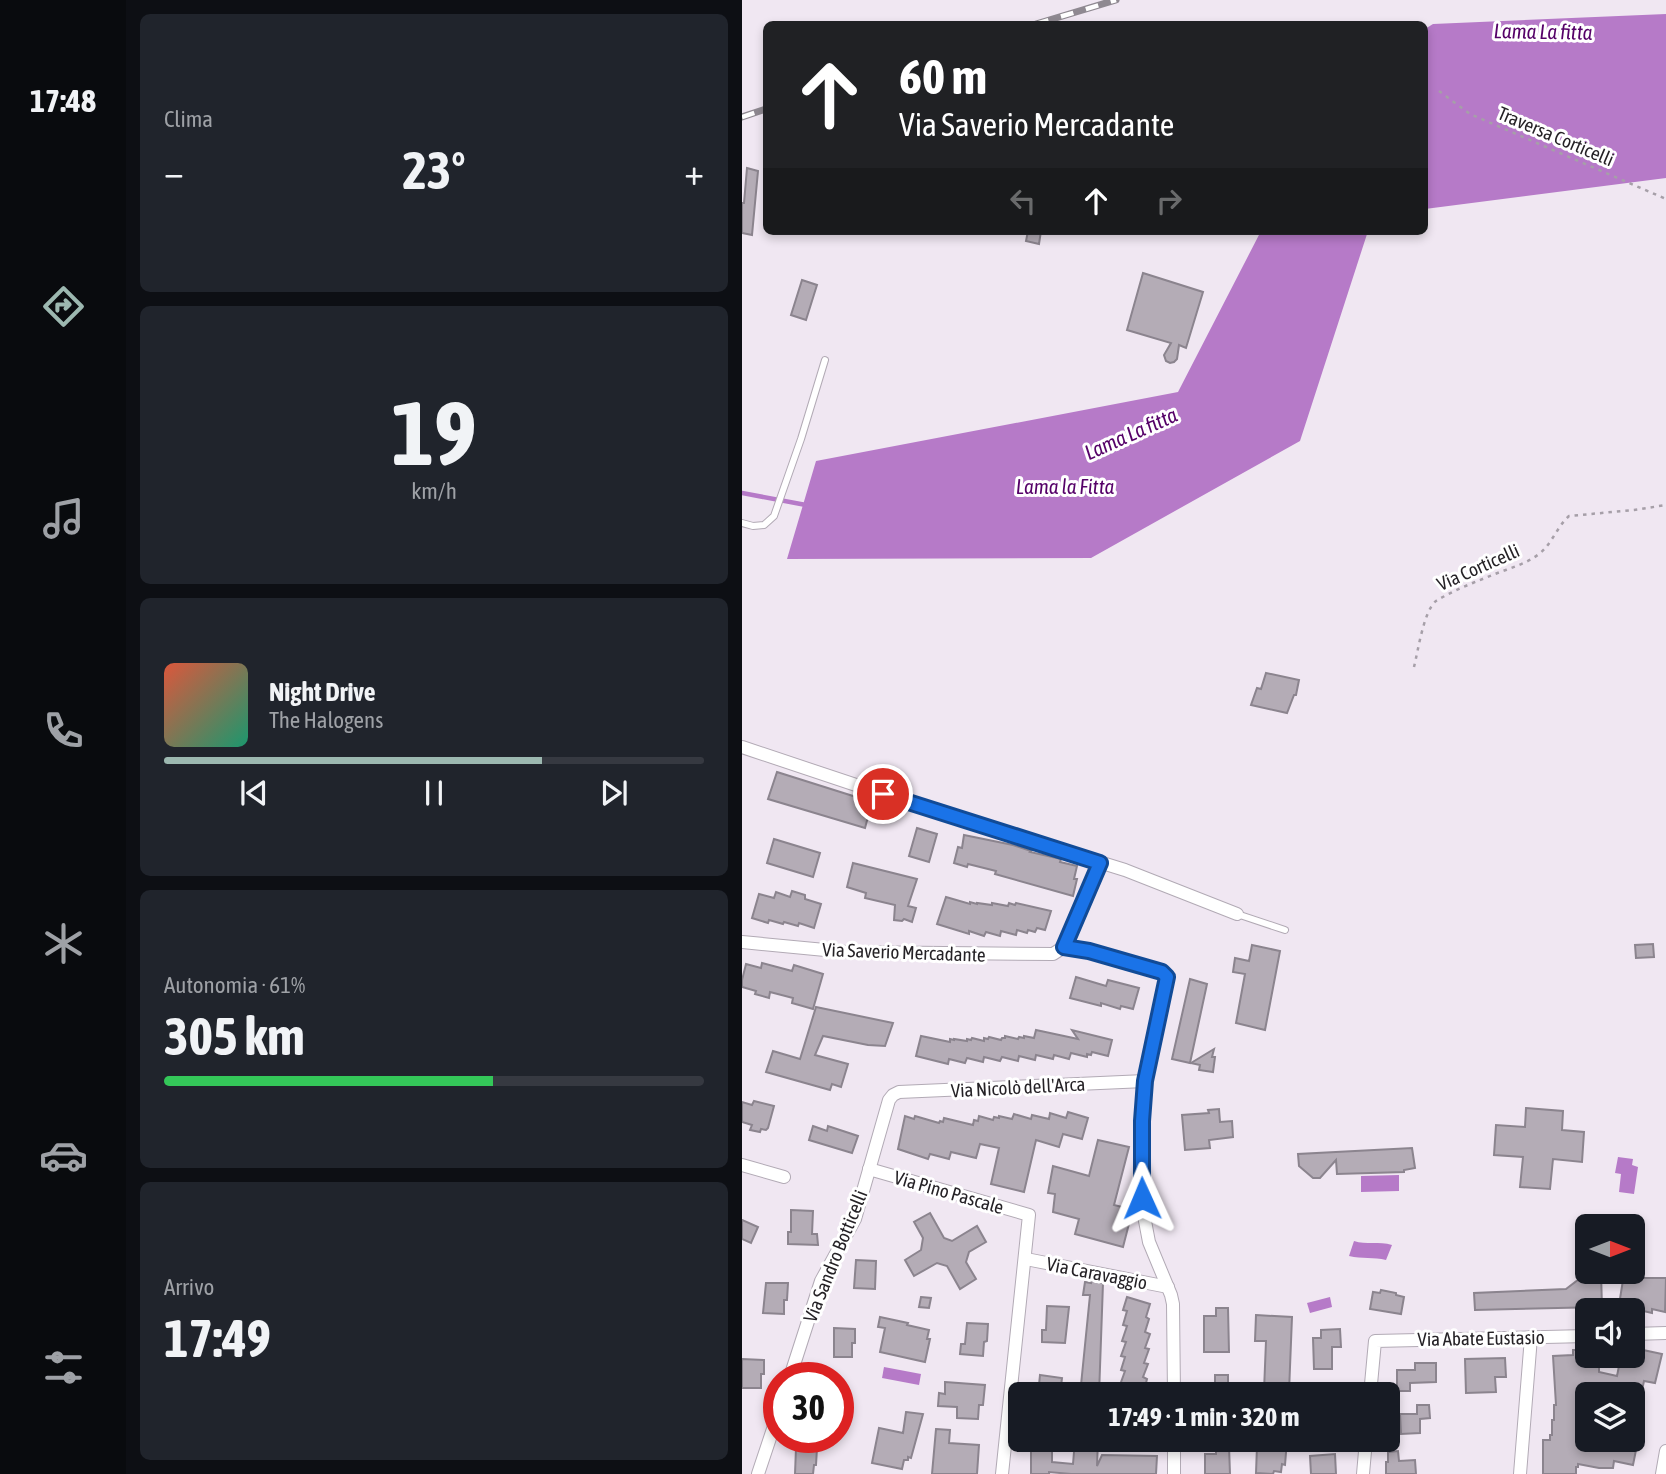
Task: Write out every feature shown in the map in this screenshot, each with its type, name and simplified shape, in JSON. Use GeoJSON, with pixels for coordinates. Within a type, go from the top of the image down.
{"type":"FeatureCollection","features":[{"type":"Feature","properties":{"kind":"street"},"geometry":{"type":"LineString","coordinates":[[742,747],[1125,870],[1237,914]]}},
{"type":"Feature","properties":{"kind":"street"},"geometry":{"type":"LineString","coordinates":[[1064,947],[1100,863]]}},
{"type":"Feature","properties":{"kind":"street","name":"Via Saverio Mercadante"},"geometry":{"type":"LineString","coordinates":[[742,942],[855,953],[1047,955],[1064,947],[1089,951],[1162,972],[1167,981],[1145,1081]]}},
{"type":"Feature","properties":{"kind":"street"},"geometry":{"type":"LineString","coordinates":[[1145,1081],[1142,1190],[1145,1221],[1156,1262],[1173,1304],[1174,1382]]}},
{"type":"Feature","properties":{"kind":"street","name":"Via Nicolò dell'Arca"},"geometry":{"type":"LineString","coordinates":[[893,1095],[899,1092],[1145,1081]]}},
{"type":"Feature","properties":{"kind":"street","name":"Via Sandro Botticelli"},"geometry":{"type":"LineString","coordinates":[[795,1362],[821,1281],[855,1219],[889,1100],[893,1095]]}},
{"type":"Feature","properties":{"kind":"street","name":"Via Pino Pascale"},"geometry":{"type":"LineString","coordinates":[[869,1168],[1030,1215]]}},
{"type":"Feature","properties":{"kind":"street"},"geometry":{"type":"LineString","coordinates":[[744,1169],[783,1177]]}},
{"type":"Feature","properties":{"kind":"street","name":"Via Caravaggio"},"geometry":{"type":"LineString","coordinates":[[1002,1474],[1030,1215]]}},
{"type":"Feature","properties":{"kind":"street","name":"Via Caravaggio"},"geometry":{"type":"LineString","coordinates":[[1026,1259],[1168,1287]]}},
{"type":"Feature","properties":{"kind":"street"},"geometry":{"type":"LineString","coordinates":[[1645,1334],[1666,1333]]}},
{"type":"Feature","properties":{"kind":"street","name":"Via Abate Eustasio"},"geometry":{"type":"LineString","coordinates":[[1371,1382],[1375,1341],[1575,1336]]}},
{"type":"Feature","properties":{"kind":"street"},"geometry":{"type":"LineString","coordinates":[[1520,1474],[1531,1337]]}},
{"type":"Feature","properties":{"kind":"street"},"geometry":{"type":"LineString","coordinates":[[1662,1474],[1666,1451]]}},
{"type":"Feature","properties":{"kind":"street"},"geometry":{"type":"LineString","coordinates":[[1174,1452],[1174,1474]]}},
{"type":"Feature","properties":{"kind":"street"},"geometry":{"type":"LineString","coordinates":[[1363,1474],[1365,1452]]}},
{"type":"Feature","properties":{"kind":"street"},"geometry":{"type":"LineString","coordinates":[[758,1474],[765,1453]]}},
{"type":"Feature","properties":{"kind":"lane"},"geometry":{"type":"LineString","coordinates":[[742,523],[764,526],[774,516],[825,360]]}},
{"type":"Feature","properties":{"kind":"lane"},"geometry":{"type":"LineString","coordinates":[[1237,914],[1284,930]]}},
{"type":"Feature","properties":{"kind":"path","name":"Traversa Corticelli"},"geometry":{"type":"LineString","coordinates":[[1439,91],[1470,114],[1666,199]]}},
{"type":"Feature","properties":{"kind":"path","name":"Via Corticelli"},"geometry":{"type":"LineString","coordinates":[[1414,667],[1430,605],[1436,601],[1495,574],[1520,566],[1538,555],[1569,516],[1666,505]]}},
{"type":"Feature","properties":{"kind":"water","name":"Lama la Fitta"},"geometry":{"type":"Polygon","coordinates":[[[1666,14],[1666,178],[1428,209],[1428,27],[1433,24],[1666,14]]]}},
{"type":"Feature","properties":{"kind":"water","name":"Lama la Fitta"},"geometry":{"type":"Polygon","coordinates":[[[1259,235],[1367,235],[1300,441],[1091,558],[787,559],[816,461],[1178,392],[1259,235]]]}},
{"type":"Feature","properties":{"kind":"water"},"geometry":{"type":"Polygon","coordinates":[[[1618,1157],[1633,1159],[1632,1165],[1638,1167],[1634,1194],[1619,1192],[1621,1174],[1615,1173],[1618,1157]]]}},
{"type":"Feature","properties":{"kind":"water"},"geometry":{"type":"Polygon","coordinates":[[[1399,1175],[1399,1191],[1361,1192],[1361,1176],[1399,1175]]]}},
{"type":"Feature","properties":{"kind":"water"},"geometry":{"type":"Polygon","coordinates":[[[1354,1241],[1392,1245],[1386,1260],[1349,1256],[1354,1241]]]}},
{"type":"Feature","properties":{"kind":"water"},"geometry":{"type":"Polygon","coordinates":[[[1330,1297],[1332,1307],[1310,1313],[1307,1303],[1330,1297]]]}},
{"type":"Feature","properties":{"kind":"water"},"geometry":{"type":"Polygon","coordinates":[[[884,1367],[921,1374],[919,1385],[882,1378],[884,1367]]]}},
{"type":"Feature","properties":{"kind":"building"},"geometry":{"type":"Polygon","coordinates":[[[747,168],[758,171],[752,235],[742,233],[742,203],[747,168]]]}},
{"type":"Feature","properties":{"kind":"building"},"geometry":{"type":"Polygon","coordinates":[[[1027,235],[1040,235],[1039,244],[1026,241],[1027,235]]]}},
{"type":"Feature","properties":{"kind":"building"},"geometry":{"type":"Polygon","coordinates":[[[1143,273],[1203,292],[1186,348],[1179,345],[1174,362],[1166,361],[1164,355],[1171,343],[1127,330],[1143,273]]]}},
{"type":"Feature","properties":{"kind":"building"},"geometry":{"type":"Polygon","coordinates":[[[802,280],[817,285],[806,320],[791,315],[802,280]]]}},
{"type":"Feature","properties":{"kind":"building"},"geometry":{"type":"Polygon","coordinates":[[[1266,673],[1299,680],[1296,695],[1287,713],[1251,705],[1257,688],[1261,689],[1266,673]]]}},
{"type":"Feature","properties":{"kind":"building"},"geometry":{"type":"Polygon","coordinates":[[[777,772],[872,802],[865,828],[768,799],[777,772]]]}},
{"type":"Feature","properties":{"kind":"building"},"geometry":{"type":"Polygon","coordinates":[[[917,828],[937,834],[929,862],[909,856],[917,828]]]}},
{"type":"Feature","properties":{"kind":"building"},"geometry":{"type":"Polygon","coordinates":[[[964,835],[1013,845],[1077,866],[1073,896],[995,874],[996,871],[954,863],[958,847],[962,848],[964,835]]]}},
{"type":"Feature","properties":{"kind":"building"},"geometry":{"type":"Polygon","coordinates":[[[774,839],[820,853],[813,877],[767,863],[774,839]]]}},
{"type":"Feature","properties":{"kind":"building"},"geometry":{"type":"Polygon","coordinates":[[[853,863],[917,879],[908,906],[916,908],[912,922],[894,920],[895,905],[865,898],[866,893],[847,887],[853,863]]]}},
{"type":"Feature","properties":{"kind":"building"},"geometry":{"type":"Polygon","coordinates":[[[792,891],[821,904],[814,928],[799,923],[798,926],[769,920],[768,923],[752,918],[759,894],[774,898],[776,892],[790,897],[792,891]]]}},
{"type":"Feature","properties":{"kind":"building"},"geometry":{"type":"Polygon","coordinates":[[[946,897],[970,904],[992,903],[1008,906],[1009,903],[1016,903],[1051,911],[1045,930],[1037,928],[1035,932],[1028,930],[1027,933],[1017,930],[1016,935],[1001,931],[1000,936],[986,932],[984,936],[969,931],[969,934],[937,924],[946,897]]]}},
{"type":"Feature","properties":{"kind":"building"},"geometry":{"type":"Polygon","coordinates":[[[1653,944],[1654,957],[1636,958],[1635,945],[1653,944]]]}},
{"type":"Feature","properties":{"kind":"building"},"geometry":{"type":"Polygon","coordinates":[[[1252,945],[1280,951],[1265,1030],[1236,1023],[1245,974],[1233,972],[1235,958],[1249,961],[1252,945]]]}},
{"type":"Feature","properties":{"kind":"building"},"geometry":{"type":"Polygon","coordinates":[[[762,963],[792,971],[794,965],[823,974],[813,1009],[792,1003],[793,998],[770,992],[769,998],[742,987],[746,964],[761,968],[762,963]]]}},
{"type":"Feature","properties":{"kind":"building"},"geometry":{"type":"Polygon","coordinates":[[[1076,977],[1106,986],[1108,980],[1139,988],[1133,1009],[1121,1006],[1120,1009],[1101,1003],[1101,1006],[1070,998],[1076,977]]]}},
{"type":"Feature","properties":{"kind":"building"},"geometry":{"type":"Polygon","coordinates":[[[1190,979],[1207,984],[1190,1063],[1172,1059],[1190,979]]]}},
{"type":"Feature","properties":{"kind":"building"},"geometry":{"type":"Polygon","coordinates":[[[816,1007],[893,1023],[885,1046],[823,1036],[815,1055],[848,1064],[841,1087],[832,1084],[830,1090],[766,1072],[773,1051],[800,1059],[816,1007]]]}},
{"type":"Feature","properties":{"kind":"building"},"geometry":{"type":"Polygon","coordinates":[[[1036,1030],[1078,1039],[1072,1030],[1112,1040],[1108,1056],[1092,1052],[1091,1055],[1087,1054],[1087,1057],[1071,1053],[1069,1059],[1054,1055],[1053,1059],[1036,1055],[1035,1060],[1019,1056],[1018,1061],[1002,1057],[1000,1061],[984,1057],[983,1062],[967,1058],[965,1063],[949,1059],[948,1064],[916,1056],[921,1036],[950,1042],[950,1039],[967,1041],[972,1038],[984,1041],[984,1038],[989,1037],[1001,1040],[1005,1036],[1034,1038],[1036,1030]]]}},
{"type":"Feature","properties":{"kind":"building"},"geometry":{"type":"Polygon","coordinates":[[[1214,1049],[1213,1072],[1199,1070],[1200,1065],[1191,1063],[1214,1049]]]}},
{"type":"Feature","properties":{"kind":"building"},"geometry":{"type":"Polygon","coordinates":[[[754,1101],[774,1106],[768,1128],[761,1129],[760,1132],[750,1130],[752,1125],[742,1122],[742,1102],[752,1105],[754,1101]]]}},
{"type":"Feature","properties":{"kind":"building"},"geometry":{"type":"Polygon","coordinates":[[[1526,1108],[1563,1111],[1562,1130],[1584,1132],[1582,1162],[1553,1159],[1550,1189],[1520,1187],[1523,1157],[1494,1155],[1496,1125],[1525,1127],[1526,1108]]]}},
{"type":"Feature","properties":{"kind":"building"},"geometry":{"type":"Polygon","coordinates":[[[1219,1109],[1220,1122],[1232,1121],[1233,1137],[1209,1140],[1210,1148],[1185,1150],[1182,1115],[1209,1113],[1208,1110],[1219,1109]]]}},
{"type":"Feature","properties":{"kind":"building"},"geometry":{"type":"Polygon","coordinates":[[[1068,1112],[1088,1118],[1082,1139],[1063,1134],[1059,1147],[1036,1140],[1024,1192],[991,1184],[999,1148],[980,1144],[976,1158],[951,1152],[949,1159],[930,1154],[928,1159],[898,1149],[905,1116],[939,1123],[943,1122],[944,1118],[973,1125],[979,1116],[993,1120],[999,1116],[1012,1119],[1014,1114],[1031,1119],[1032,1115],[1049,1119],[1050,1113],[1066,1118],[1068,1112]]]}},
{"type":"Feature","properties":{"kind":"building"},"geometry":{"type":"Polygon","coordinates":[[[813,1126],[827,1131],[828,1126],[858,1136],[852,1153],[809,1140],[813,1126]]]}},
{"type":"Feature","properties":{"kind":"building"},"geometry":{"type":"Polygon","coordinates":[[[1098,1140],[1129,1147],[1114,1205],[1126,1208],[1124,1214],[1131,1216],[1123,1247],[1075,1234],[1079,1219],[1053,1212],[1055,1194],[1048,1193],[1053,1166],[1089,1176],[1098,1140]]]}},
{"type":"Feature","properties":{"kind":"building"},"geometry":{"type":"Polygon","coordinates":[[[1412,1148],[1415,1168],[1404,1172],[1337,1174],[1336,1160],[1320,1178],[1313,1178],[1299,1166],[1298,1154],[1412,1148]]]}},
{"type":"Feature","properties":{"kind":"building"},"geometry":{"type":"Polygon","coordinates":[[[791,1210],[813,1211],[812,1234],[817,1234],[818,1245],[788,1244],[791,1210]]]}},
{"type":"Feature","properties":{"kind":"building"},"geometry":{"type":"Polygon","coordinates":[[[930,1213],[944,1238],[952,1241],[977,1226],[986,1242],[969,1252],[966,1262],[976,1279],[960,1289],[947,1266],[937,1263],[914,1276],[905,1260],[921,1250],[923,1238],[914,1222],[930,1213]]]}},
{"type":"Feature","properties":{"kind":"building"},"geometry":{"type":"Polygon","coordinates":[[[742,1220],[758,1227],[751,1243],[742,1239],[742,1220]]]}},
{"type":"Feature","properties":{"kind":"building"},"geometry":{"type":"Polygon","coordinates":[[[856,1260],[876,1261],[875,1289],[854,1288],[856,1260]]]}},
{"type":"Feature","properties":{"kind":"building"},"geometry":{"type":"Polygon","coordinates":[[[1645,1278],[1666,1278],[1665,1312],[1652,1309],[1652,1313],[1645,1311],[1645,1298],[1620,1298],[1622,1284],[1645,1284],[1645,1278]]]}},
{"type":"Feature","properties":{"kind":"building"},"geometry":{"type":"Polygon","coordinates":[[[1085,1282],[1103,1283],[1099,1382],[1081,1382],[1090,1295],[1083,1295],[1085,1282]]]}},
{"type":"Feature","properties":{"kind":"building"},"geometry":{"type":"Polygon","coordinates":[[[1575,1282],[1601,1284],[1602,1298],[1575,1298],[1575,1308],[1475,1310],[1474,1293],[1566,1289],[1575,1282]]]}},
{"type":"Feature","properties":{"kind":"building"},"geometry":{"type":"Polygon","coordinates":[[[766,1283],[788,1283],[784,1314],[763,1313],[766,1283]]]}},
{"type":"Feature","properties":{"kind":"building"},"geometry":{"type":"Polygon","coordinates":[[[1381,1290],[1404,1297],[1401,1314],[1370,1309],[1373,1292],[1380,1293],[1381,1290]]]}},
{"type":"Feature","properties":{"kind":"building"},"geometry":{"type":"Polygon","coordinates":[[[921,1297],[931,1298],[929,1308],[919,1307],[921,1297]]]}},
{"type":"Feature","properties":{"kind":"building"},"geometry":{"type":"Polygon","coordinates":[[[1127,1297],[1150,1304],[1145,1332],[1150,1334],[1145,1348],[1149,1349],[1144,1363],[1148,1364],[1143,1377],[1147,1379],[1146,1382],[1121,1382],[1125,1371],[1121,1370],[1125,1357],[1121,1356],[1126,1342],[1122,1341],[1127,1326],[1123,1325],[1127,1311],[1123,1310],[1127,1297]]]}},
{"type":"Feature","properties":{"kind":"building"},"geometry":{"type":"Polygon","coordinates":[[[1047,1306],[1069,1307],[1065,1343],[1042,1342],[1042,1330],[1046,1330],[1047,1306]]]}},
{"type":"Feature","properties":{"kind":"building"},"geometry":{"type":"Polygon","coordinates":[[[1216,1308],[1228,1308],[1229,1352],[1204,1352],[1204,1316],[1216,1316],[1216,1308]]]}},
{"type":"Feature","properties":{"kind":"building"},"geometry":{"type":"Polygon","coordinates":[[[1256,1315],[1292,1317],[1289,1382],[1264,1382],[1266,1341],[1255,1341],[1256,1315]]]}},
{"type":"Feature","properties":{"kind":"building"},"geometry":{"type":"Polygon","coordinates":[[[880,1317],[929,1330],[927,1339],[930,1339],[925,1362],[880,1352],[885,1328],[878,1327],[880,1317]]]}},
{"type":"Feature","properties":{"kind":"building"},"geometry":{"type":"Polygon","coordinates":[[[967,1323],[988,1324],[983,1356],[960,1354],[961,1344],[965,1344],[967,1323]]]}},
{"type":"Feature","properties":{"kind":"building"},"geometry":{"type":"Polygon","coordinates":[[[834,1328],[855,1329],[852,1357],[834,1357],[834,1328]]]}},
{"type":"Feature","properties":{"kind":"building"},"geometry":{"type":"Polygon","coordinates":[[[1340,1329],[1341,1347],[1332,1347],[1332,1369],[1314,1369],[1313,1338],[1321,1338],[1321,1330],[1340,1329]]]}},
{"type":"Feature","properties":{"kind":"building"},"geometry":{"type":"Polygon","coordinates":[[[1575,1350],[1575,1368],[1599,1368],[1599,1372],[1617,1376],[1619,1368],[1645,1368],[1645,1350],[1662,1354],[1655,1383],[1575,1382],[1575,1452],[1636,1452],[1633,1465],[1614,1461],[1613,1468],[1578,1464],[1576,1474],[1543,1474],[1543,1440],[1550,1440],[1552,1435],[1556,1405],[1553,1356],[1573,1355],[1575,1350]]]}},
{"type":"Feature","properties":{"kind":"building"},"geometry":{"type":"Polygon","coordinates":[[[1505,1358],[1506,1377],[1495,1377],[1496,1392],[1466,1393],[1465,1359],[1505,1358]]]}},
{"type":"Feature","properties":{"kind":"building"},"geometry":{"type":"Polygon","coordinates":[[[742,1359],[764,1360],[761,1388],[742,1388],[742,1359]]]}},
{"type":"Feature","properties":{"kind":"building"},"geometry":{"type":"Polygon","coordinates":[[[1415,1363],[1436,1363],[1436,1382],[1410,1383],[1410,1391],[1400,1391],[1397,1370],[1415,1370],[1415,1363]]]}},
{"type":"Feature","properties":{"kind":"building"},"geometry":{"type":"Polygon","coordinates":[[[1040,1375],[1062,1378],[1062,1382],[1039,1382],[1040,1375]]]}},
{"type":"Feature","properties":{"kind":"building"},"geometry":{"type":"Polygon","coordinates":[[[1215,1375],[1228,1375],[1228,1382],[1215,1382],[1215,1375]]]}},
{"type":"Feature","properties":{"kind":"building"},"geometry":{"type":"Polygon","coordinates":[[[945,1382],[985,1385],[978,1419],[957,1418],[957,1407],[938,1406],[939,1393],[945,1394],[945,1382]]]}},
{"type":"Feature","properties":{"kind":"building"},"geometry":{"type":"Polygon","coordinates":[[[1417,1405],[1429,1405],[1430,1418],[1420,1419],[1420,1433],[1401,1434],[1400,1414],[1417,1414],[1417,1405]]]}},
{"type":"Feature","properties":{"kind":"building"},"geometry":{"type":"Polygon","coordinates":[[[906,1412],[923,1414],[911,1458],[904,1460],[902,1469],[872,1463],[879,1428],[903,1433],[906,1412]]]}},
{"type":"Feature","properties":{"kind":"building"},"geometry":{"type":"Polygon","coordinates":[[[936,1429],[950,1430],[949,1443],[979,1445],[977,1474],[932,1474],[936,1429]]]}},
{"type":"Feature","properties":{"kind":"building"},"geometry":{"type":"Polygon","coordinates":[[[1031,1452],[1052,1452],[1052,1462],[1073,1464],[1074,1452],[1098,1452],[1097,1466],[1102,1455],[1157,1456],[1156,1474],[1031,1474],[1031,1452]]]}},
{"type":"Feature","properties":{"kind":"building"},"geometry":{"type":"Polygon","coordinates":[[[1229,1452],[1230,1474],[1205,1474],[1205,1454],[1229,1452]]]}},
{"type":"Feature","properties":{"kind":"building"},"geometry":{"type":"Polygon","coordinates":[[[1257,1452],[1286,1452],[1285,1465],[1282,1464],[1281,1472],[1256,1473],[1257,1452]]]}},
{"type":"Feature","properties":{"kind":"building"},"geometry":{"type":"Polygon","coordinates":[[[1388,1452],[1398,1452],[1399,1461],[1415,1460],[1416,1474],[1386,1474],[1388,1452]]]}},
{"type":"Feature","properties":{"kind":"building"},"geometry":{"type":"Polygon","coordinates":[[[796,1453],[817,1453],[813,1474],[795,1474],[796,1453]]]}},
{"type":"Feature","properties":{"kind":"building"},"geometry":{"type":"Polygon","coordinates":[[[1335,1454],[1336,1474],[1311,1474],[1310,1456],[1335,1454]]]}},
{"type":"Feature","properties":{"kind":"waterway","name":"Lama La fitta"},"geometry":{"type":"LineString","coordinates":[[742,493],[806,505]]}},
{"type":"Feature","properties":{"kind":"railway"},"geometry":{"type":"LineString","coordinates":[[1046,21],[1116,0]]}},
{"type":"Feature","properties":{"kind":"railway"},"geometry":{"type":"LineString","coordinates":[[742,117],[763,110]]}},
{"type":"Feature","properties":{"kind":"route"},"geometry":{"type":"LineString","coordinates":[[883,794],[1100,863],[1064,947],[1089,951],[1162,972],[1167,977],[1142,1103],[1142,1198]]}}]}
